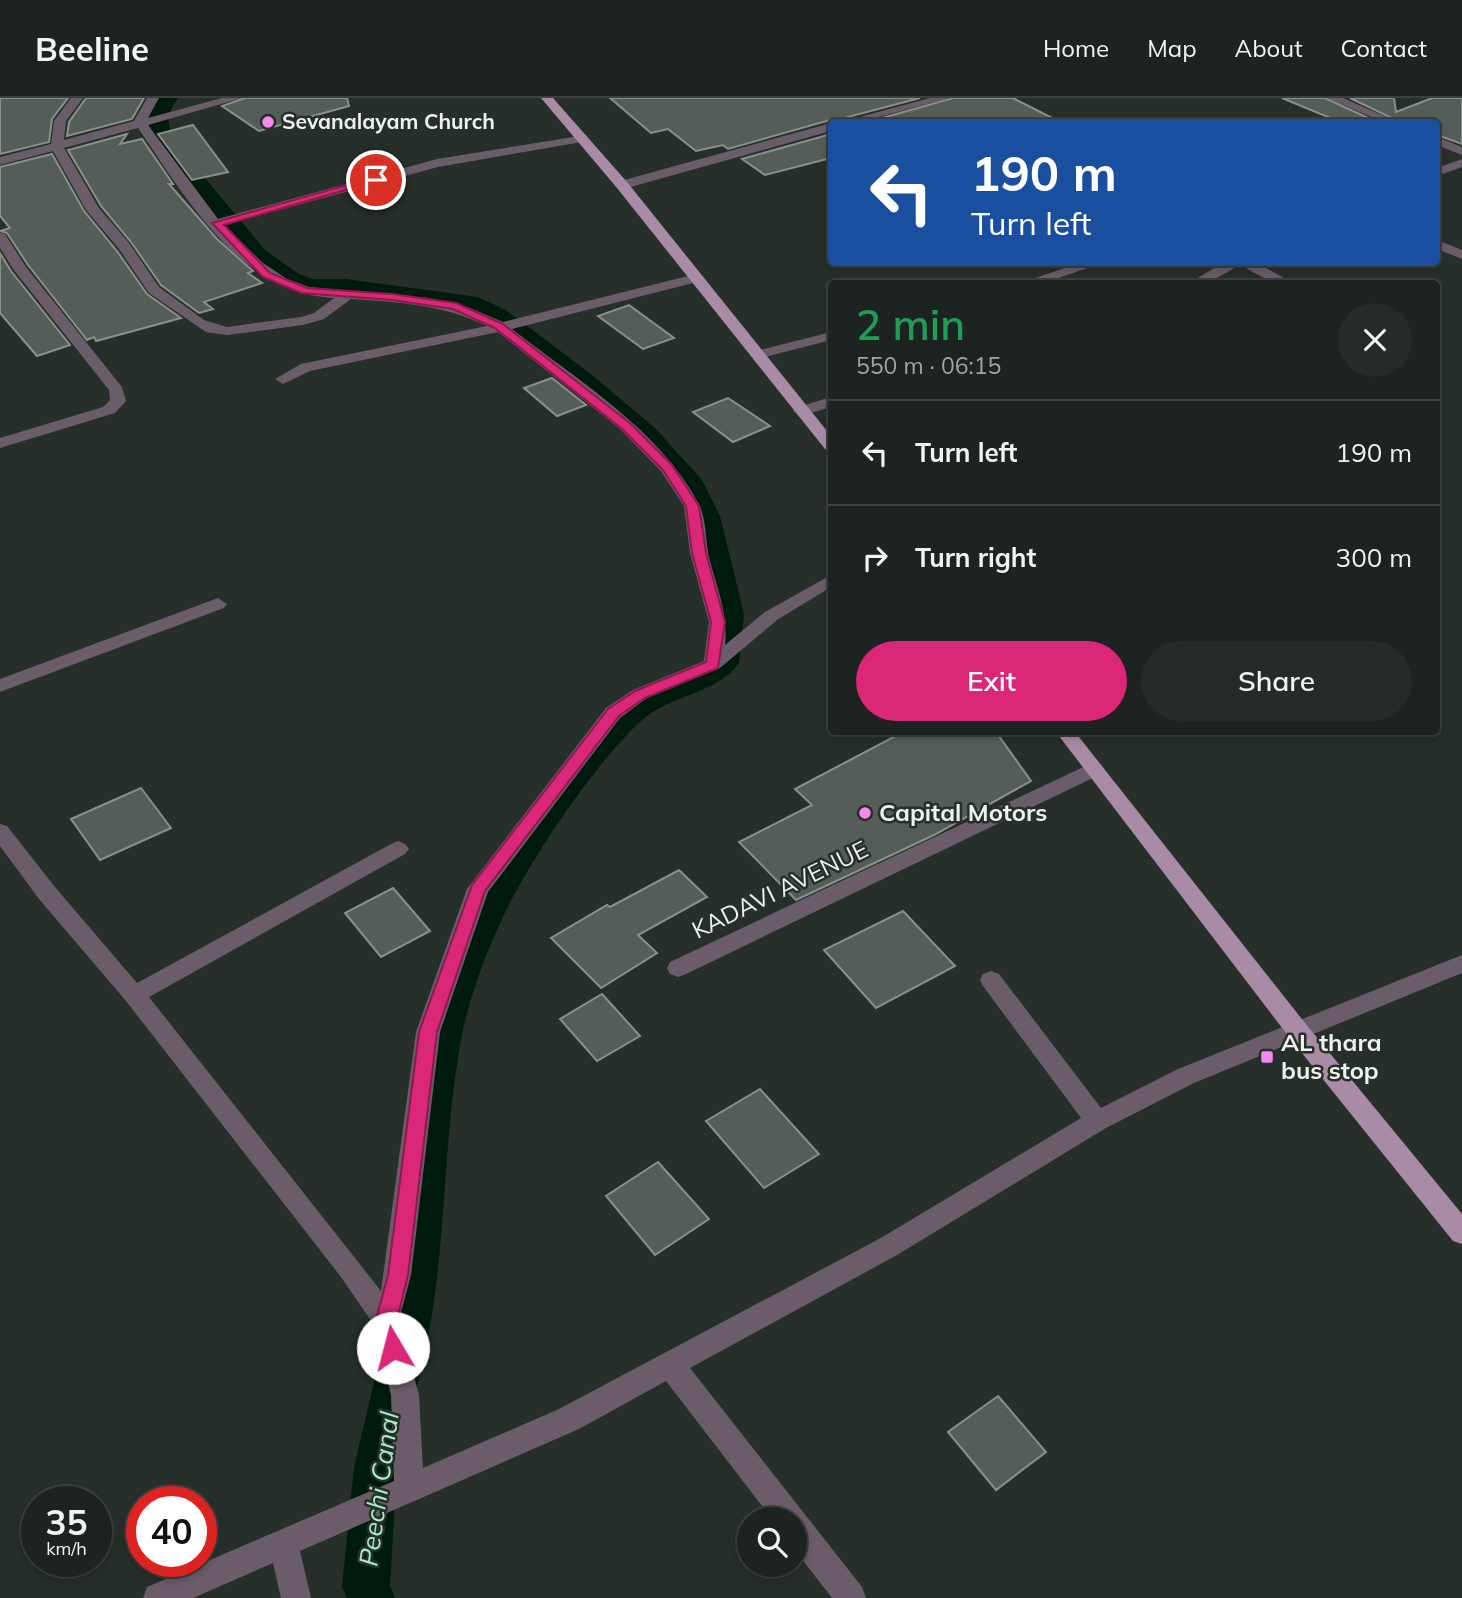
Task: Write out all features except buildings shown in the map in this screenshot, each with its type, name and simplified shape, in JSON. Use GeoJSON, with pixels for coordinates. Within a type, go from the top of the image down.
{"type":"FeatureCollection","features":[{"type":"Feature","properties":{"kind":"main road"},"geometry":{"type":"LineString","coordinates":[[547,98],[622,185],[828,442]]}},
{"type":"Feature","properties":{"kind":"main road"},"geometry":{"type":"LineString","coordinates":[[1067,735],[1297,1030],[1462,1233]]}},
{"type":"Feature","properties":{"kind":"street"},"geometry":{"type":"LineString","coordinates":[[77,98],[61,121],[57,146],[93,210],[124,246],[154,290],[199,323],[211,329],[227,331],[303,321],[319,316],[349,294]]}},
{"type":"Feature","properties":{"kind":"street"},"geometry":{"type":"LineString","coordinates":[[144,121],[153,98]]}},
{"type":"Feature","properties":{"kind":"street"},"geometry":{"type":"LineString","coordinates":[[0,161],[236,98]]}},
{"type":"Feature","properties":{"kind":"street"},"geometry":{"type":"LineString","coordinates":[[859,119],[944,98]]}},
{"type":"Feature","properties":{"kind":"street"},"geometry":{"type":"LineString","coordinates":[[1333,98],[1385,119]]}},
{"type":"Feature","properties":{"kind":"street"},"geometry":{"type":"LineString","coordinates":[[144,121],[173,171],[217,223],[267,275],[305,291],[456,306],[499,326],[625,425],[667,468],[692,506],[699,553],[718,622],[713,664]]}},
{"type":"Feature","properties":{"kind":"street"},"geometry":{"type":"LineString","coordinates":[[622,185],[828,128]]}},
{"type":"Feature","properties":{"kind":"street"},"geometry":{"type":"LineString","coordinates":[[217,223],[437,163],[582,138]]}},
{"type":"Feature","properties":{"kind":"street"},"geometry":{"type":"LineString","coordinates":[[1440,142],[1462,152]]}},
{"type":"Feature","properties":{"kind":"street"},"geometry":{"type":"LineString","coordinates":[[1440,172],[1462,163]]}},
{"type":"Feature","properties":{"kind":"street"},"geometry":{"type":"LineString","coordinates":[[0,237],[20,269],[117,390],[118,401],[109,410],[0,443]]}},
{"type":"Feature","properties":{"kind":"street"},"geometry":{"type":"LineString","coordinates":[[1440,245],[1462,254]]}},
{"type":"Feature","properties":{"kind":"street"},"geometry":{"type":"LineString","coordinates":[[1038,280],[1085,266]]}},
{"type":"Feature","properties":{"kind":"street"},"geometry":{"type":"LineString","coordinates":[[1202,280],[1228,266]]}},
{"type":"Feature","properties":{"kind":"street"},"geometry":{"type":"LineString","coordinates":[[1252,266],[1279,280]]}},
{"type":"Feature","properties":{"kind":"street"},"geometry":{"type":"LineString","coordinates":[[283,379],[306,368],[457,338],[696,278]]}},
{"type":"Feature","properties":{"kind":"street"},"geometry":{"type":"LineString","coordinates":[[757,355],[828,336]]}},
{"type":"Feature","properties":{"kind":"street"},"geometry":{"type":"LineString","coordinates":[[801,411],[828,403]]}},
{"type":"Feature","properties":{"kind":"street"},"geometry":{"type":"LineString","coordinates":[[386,1320],[398,1275],[428,1032],[478,889],[613,713],[640,694],[713,664],[771,616],[828,582]]}},
{"type":"Feature","properties":{"kind":"street"},"geometry":{"type":"LineString","coordinates":[[0,686],[218,604]]}},
{"type":"Feature","properties":{"kind":"street","name":"KADAVI AVENUE"},"geometry":{"type":"LineString","coordinates":[[678,968],[1094,769]]}},
{"type":"Feature","properties":{"kind":"street"},"geometry":{"type":"LineString","coordinates":[[0,831],[47,893],[134,995],[350,1269],[386,1320],[405,1395],[405,1489]]}},
{"type":"Feature","properties":{"kind":"street"},"geometry":{"type":"LineString","coordinates":[[134,995],[398,849]]}},
{"type":"Feature","properties":{"kind":"street"},"geometry":{"type":"LineString","coordinates":[[158,1598],[569,1419],[887,1247],[1097,1121],[1186,1076],[1462,964]]}},
{"type":"Feature","properties":{"kind":"street"},"geometry":{"type":"LineString","coordinates":[[991,981],[1097,1121]]}},
{"type":"Feature","properties":{"kind":"street"},"geometry":{"type":"LineString","coordinates":[[671,1365],[781,1507]]}},
{"type":"Feature","properties":{"kind":"street"},"geometry":{"type":"LineString","coordinates":[[284,1542],[296,1598]]}},
{"type":"Feature","properties":{"kind":"street"},"geometry":{"type":"LineString","coordinates":[[807,1542],[851,1598]]}},
{"type":"Feature","properties":{"kind":"waterway","name":"Peechi Canal"},"geometry":{"type":"LineString","coordinates":[[169,98],[159,111],[159,128],[169,148],[258,256],[291,279],[311,286],[346,286],[470,302],[498,315],[582,379],[647,434],[693,486],[707,516],[730,614],[724,663],[715,672],[657,695],[630,714],[575,777],[514,864],[473,944],[445,1029],[427,1158],[411,1314],[377,1467],[366,1587],[371,1598]]}},
{"type":"Feature","properties":{"kind":"place","name":"Sevanalayam Church"},"geometry":{"type":"Point","coordinates":[268,122]}},
{"type":"Feature","properties":{"kind":"place","name":"Capital Motors"},"geometry":{"type":"Point","coordinates":[865,813]}},
{"type":"Feature","properties":{"kind":"place","name":"AL thara bus stop"},"geometry":{"type":"Point","coordinates":[1267,1057]}},
{"type":"Feature","properties":{"kind":"route"},"geometry":{"type":"LineString","coordinates":[[376,180],[217,223],[267,275],[305,291],[392,297],[456,306],[499,326],[555,368],[625,425],[667,468],[692,506],[699,553],[718,622],[713,664],[640,694],[613,713],[478,889],[428,1032],[398,1275],[386,1320],[393,1348]]}}]}
